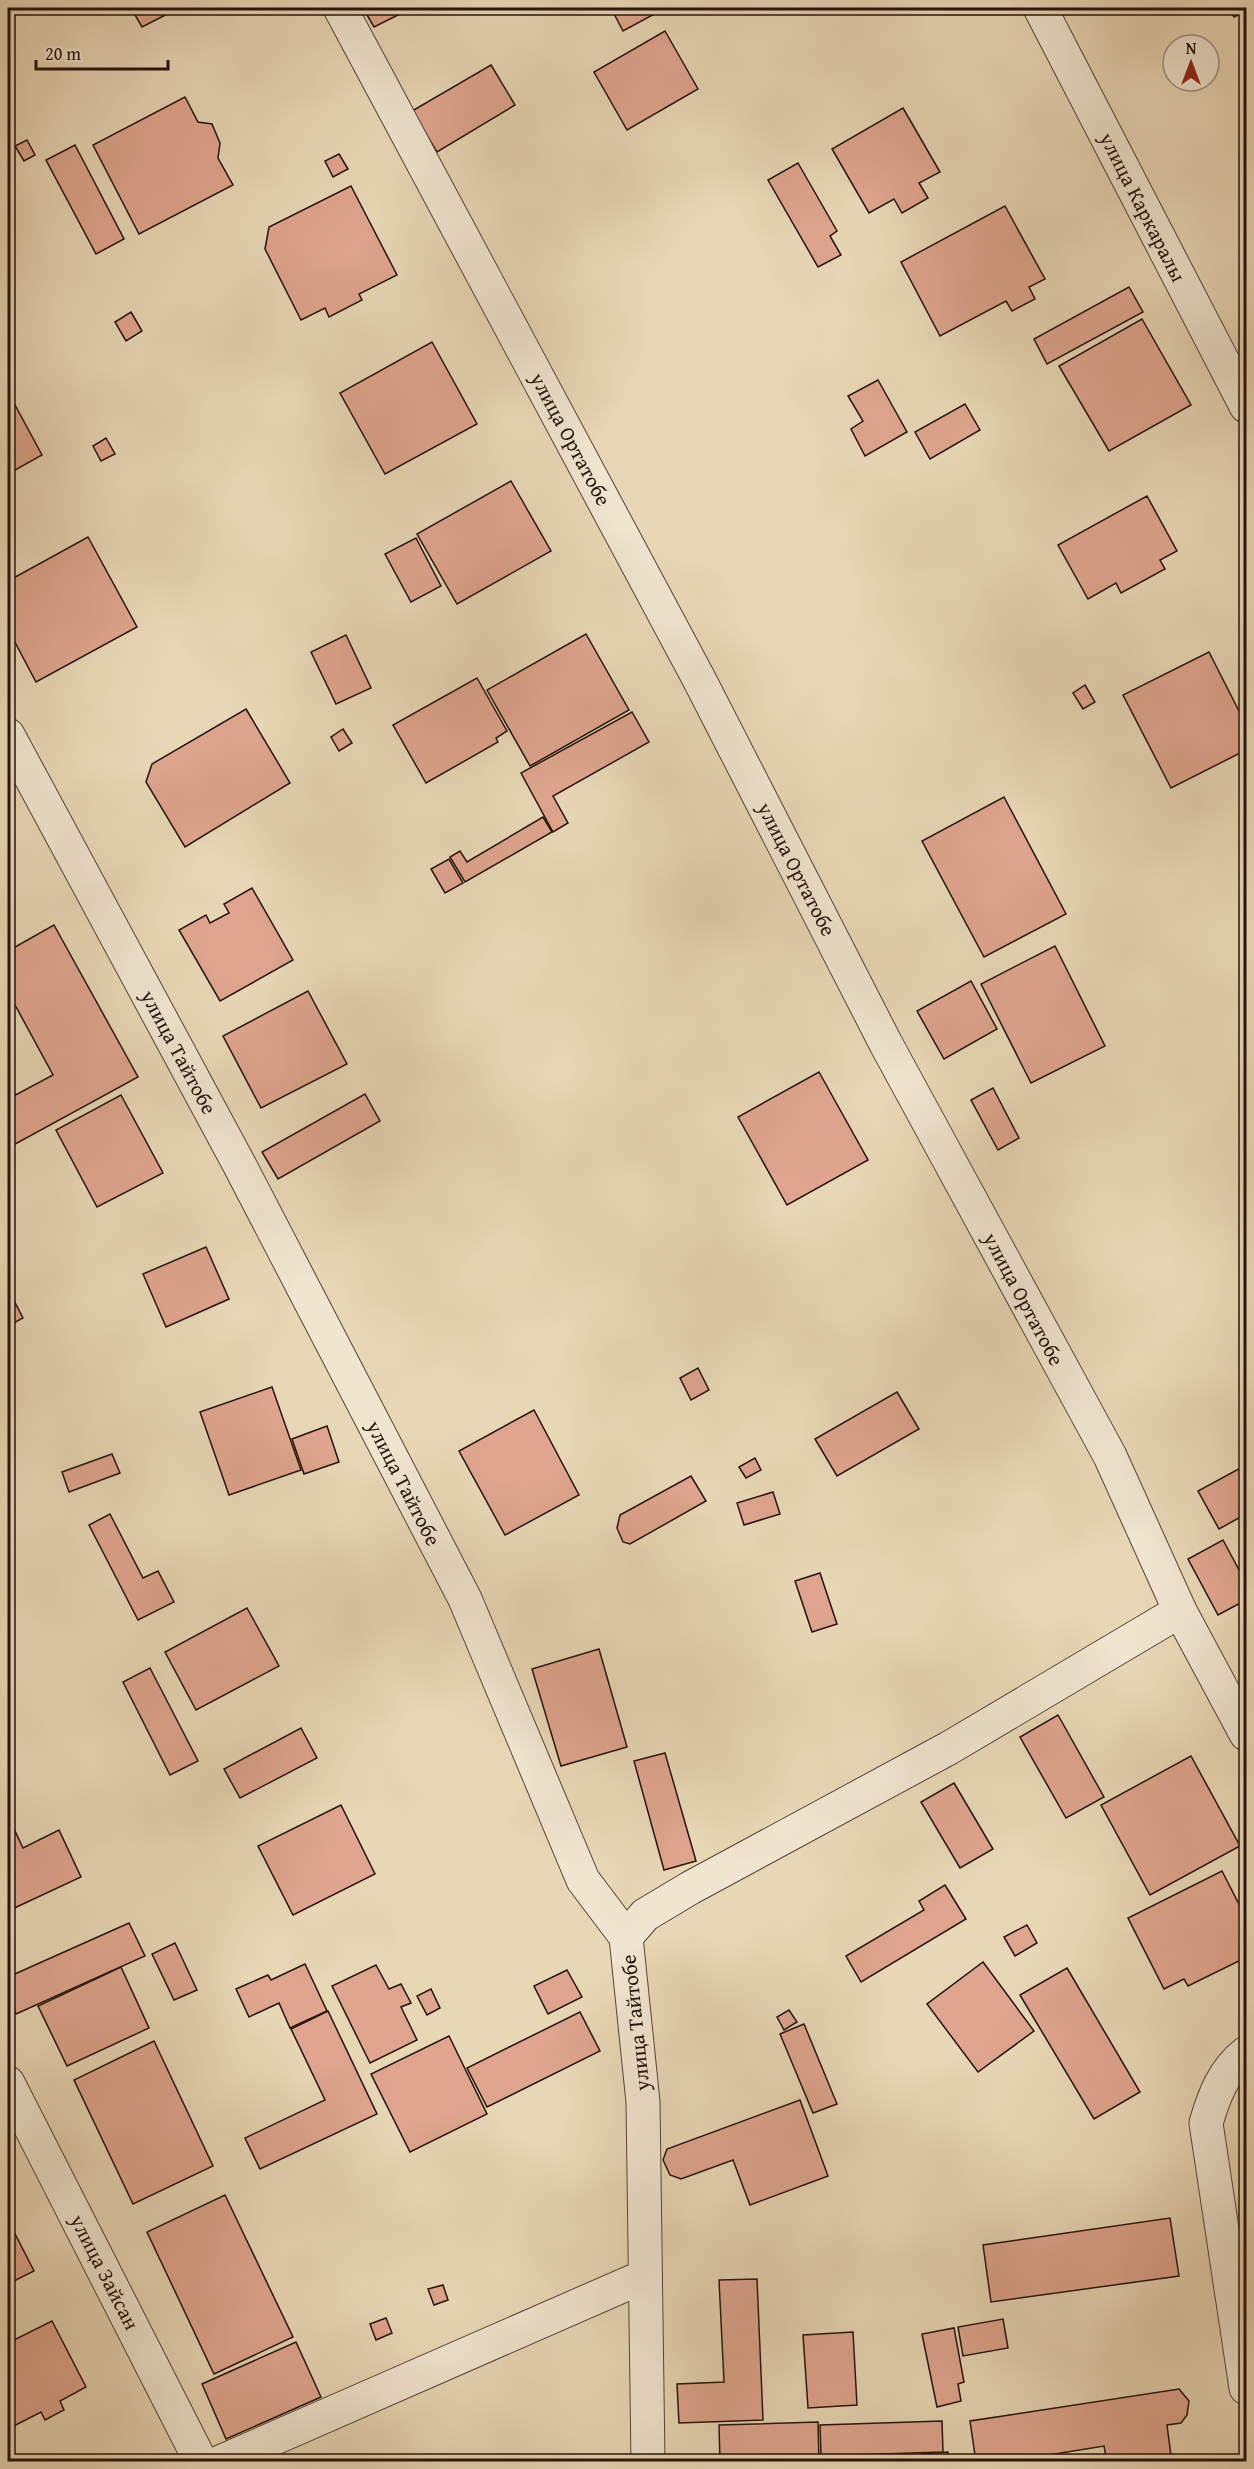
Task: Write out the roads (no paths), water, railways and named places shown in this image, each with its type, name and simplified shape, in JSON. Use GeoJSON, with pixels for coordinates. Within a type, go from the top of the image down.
{"type":"FeatureCollection","features":[{"type":"Feature","properties":{"kind":"street","name":"улица Ортатобе"},"geometry":{"type":"LineString","coordinates":[[340,8],[699,679],[886,1044],[1110,1456],[1180,1611],[1246,1734]]}},
{"type":"Feature","properties":{"kind":"street","name":"улица Каркаралы"},"geometry":{"type":"LineString","coordinates":[[1040,8],[1246,406]]}},
{"type":"Feature","properties":{"kind":"street","name":"улица Тайтобе"},"geometry":{"type":"LineString","coordinates":[[8,735],[239,1164],[465,1599],[583,1880],[626,1937],[643,2102],[648,2462]]}},
{"type":"Feature","properties":{"kind":"street"},"geometry":{"type":"LineString","coordinates":[[626,1937],[645,1915],[690,1888],[949,1748],[1180,1611]]}},
{"type":"Feature","properties":{"kind":"street"},"geometry":{"type":"LineString","coordinates":[[1246,2053],[1234,2063],[1215,2092],[1206,2123],[1246,2388]]}},
{"type":"Feature","properties":{"kind":"street","name":"улица Зайсан"},"geometry":{"type":"LineString","coordinates":[[8,2083],[201,2462]]}},
{"type":"Feature","properties":{"kind":"street"},"geometry":{"type":"LineString","coordinates":[[220,2462],[645,2276]]}}]}
